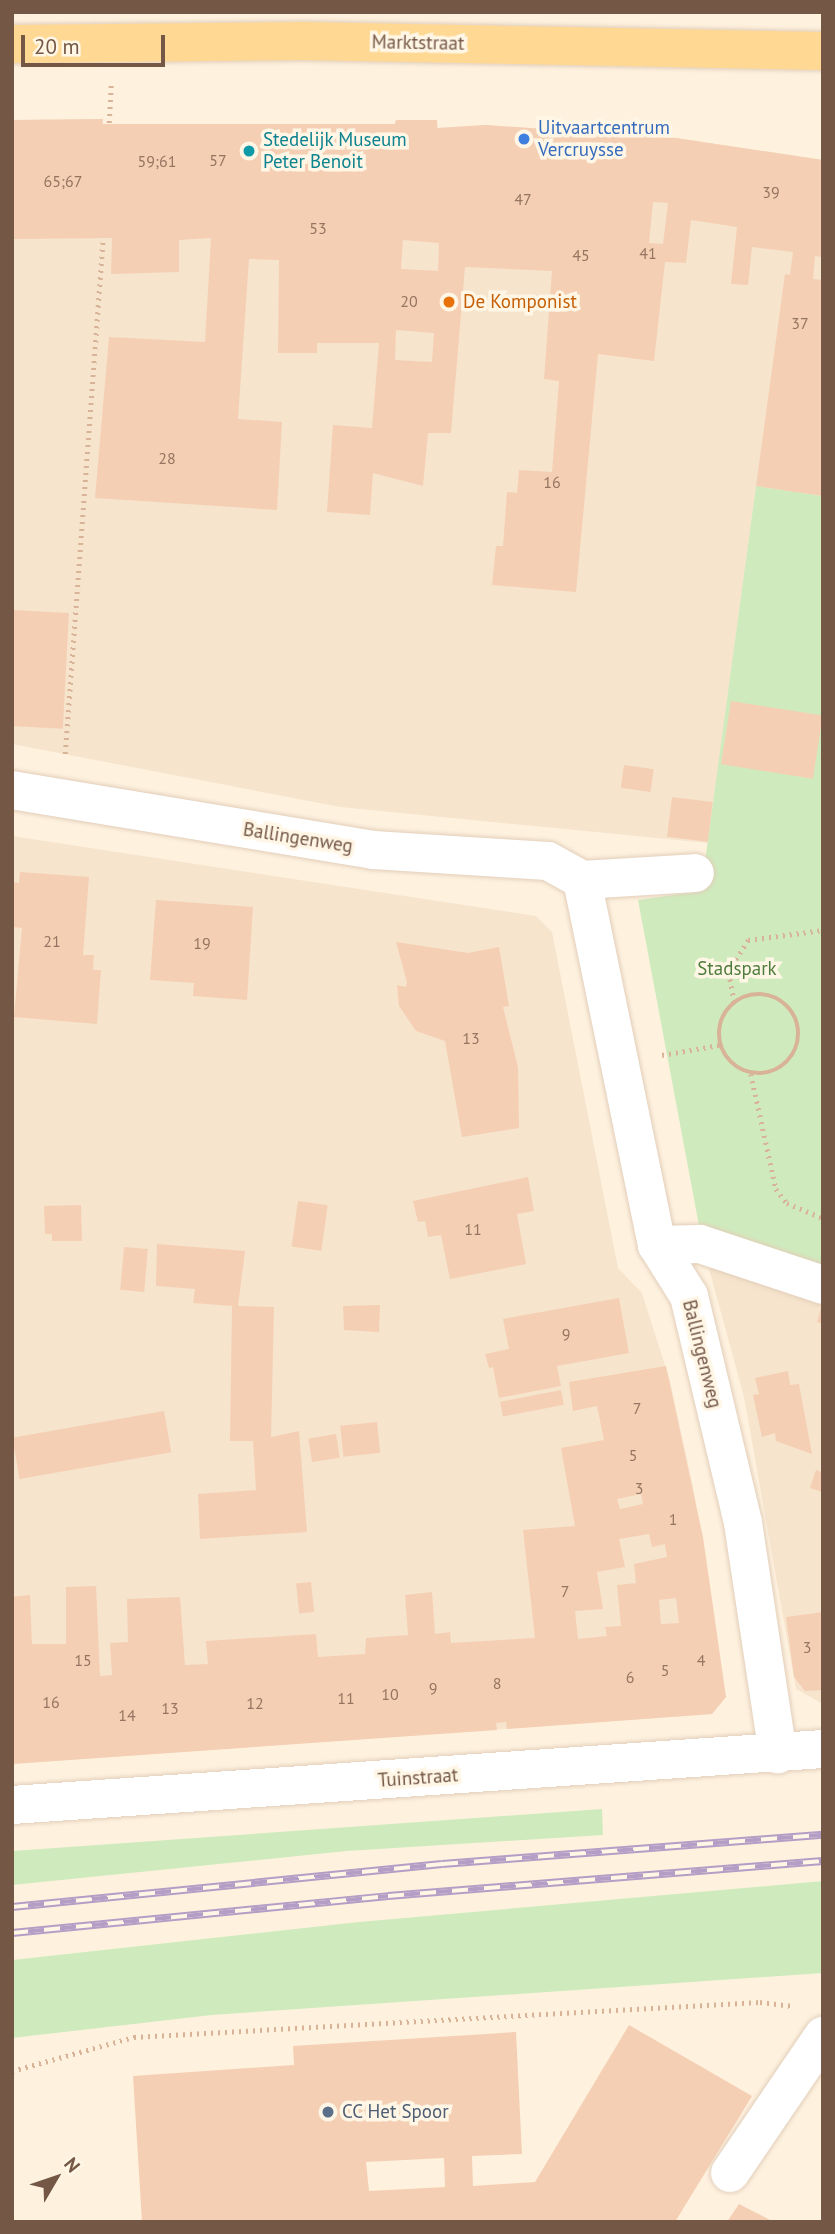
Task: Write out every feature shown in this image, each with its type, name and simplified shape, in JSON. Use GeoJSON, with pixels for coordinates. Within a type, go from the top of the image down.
{"type":"FeatureCollection","features":[{"type":"Feature","properties":{"kind":"main road","name":"Marktstraat"},"geometry":{"type":"LineString","coordinates":[[12,44],[303,41],[823,51]]}},
{"type":"Feature","properties":{"kind":"street","name":"Ballingenweg"},"geometry":{"type":"LineString","coordinates":[[12,790],[373,850],[548,861],[582,880],[657,1245],[689,1296],[743,1523],[778,1754]]}},
{"type":"Feature","properties":{"kind":"street"},"geometry":{"type":"LineString","coordinates":[[582,880],[695,873]]}},
{"type":"Feature","properties":{"kind":"street"},"geometry":{"type":"LineString","coordinates":[[657,1245],[700,1244],[823,1285]]}},
{"type":"Feature","properties":{"kind":"street","name":"Tuinstraat"},"geometry":{"type":"LineString","coordinates":[[12,1805],[823,1749]]}},
{"type":"Feature","properties":{"kind":"street"},"geometry":{"type":"LineString","coordinates":[[730,2173],[823,2036]]}},
{"type":"Feature","properties":{"kind":"path"},"geometry":{"type":"LineString","coordinates":[[61,799],[103,238]]}},
{"type":"Feature","properties":{"kind":"path"},"geometry":{"type":"LineString","coordinates":[[734,1002],[728,971],[748,940],[823,930]]}},
{"type":"Feature","properties":{"kind":"path"},"geometry":{"type":"LineString","coordinates":[[753,994],[772,996],[789,1007],[798,1025],[798,1045],[788,1063],[771,1073],[751,1074],[731,1064],[719,1045],[720,1021],[734,1002],[753,994]]}},
{"type":"Feature","properties":{"kind":"path"},"geometry":{"type":"LineString","coordinates":[[621,1062],[719,1045]]}},
{"type":"Feature","properties":{"kind":"path"},"geometry":{"type":"LineString","coordinates":[[751,1074],[776,1189],[787,1203],[823,1218]]}},
{"type":"Feature","properties":{"kind":"path"},"geometry":{"type":"LineString","coordinates":[[12,2071],[134,2037],[760,2002],[798,2007]]}},
{"type":"Feature","properties":{"kind":"shaded area"},"geometry":{"type":"Polygon","coordinates":[[[103,119],[103,124],[395,124],[396,120],[437,120],[438,128],[486,125],[676,138],[823,160],[823,496],[756,487],[708,843],[340,807],[12,744],[12,120],[103,119]]]}},
{"type":"Feature","properties":{"kind":"shaded area"},"geometry":{"type":"Polygon","coordinates":[[[12,836],[536,916],[552,932],[618,1268],[642,1293],[670,1381],[694,1492],[726,1697],[712,1714],[12,1764],[12,836]]]}},
{"type":"Feature","properties":{"kind":"shaded area"},"geometry":{"type":"Polygon","coordinates":[[[703,1247],[823,1287],[823,1704],[796,1689],[744,1397],[703,1247]]]}},
{"type":"Feature","properties":{"kind":"green space","name":"Stadspark"},"geometry":{"type":"Polygon","coordinates":[[[756,486],[823,496],[823,1287],[703,1247],[638,900],[701,891],[756,486]]]}},
{"type":"Feature","properties":{"kind":"green space"},"geometry":{"type":"Polygon","coordinates":[[[602,1809],[603,1835],[347,1851],[12,1885],[12,1851],[602,1809]]]}},
{"type":"Feature","properties":{"kind":"green space"},"geometry":{"type":"Polygon","coordinates":[[[823,1881],[823,1973],[212,2015],[12,2038],[12,1960],[359,1922],[823,1881]]]}},
{"type":"Feature","properties":{"kind":"building"},"geometry":{"type":"Polygon","coordinates":[[[103,119],[102,124],[395,124],[396,120],[437,120],[437,128],[486,125],[676,138],[823,160],[823,257],[815,256],[813,279],[823,280],[823,496],[756,486],[785,274],[790,275],[793,252],[752,247],[748,285],[731,284],[737,227],[691,220],[686,263],[665,262],[654,361],[598,354],[576,592],[492,585],[496,546],[503,546],[507,492],[517,493],[519,470],[552,472],[559,381],[544,379],[552,271],[465,267],[451,433],[428,433],[423,486],[373,473],[370,515],[327,512],[333,425],[372,428],[379,343],[317,343],[317,353],[278,353],[279,260],[249,259],[238,419],[282,422],[277,510],[95,498],[109,337],[205,342],[211,238],[179,240],[179,272],[111,274],[112,238],[12,239],[12,120],[103,119]],[[653,202],[649,243],[663,244],[668,203],[653,202]],[[403,240],[401,269],[438,271],[439,243],[403,240]],[[396,330],[395,360],[432,362],[434,333],[396,330]]]}},
{"type":"Feature","properties":{"kind":"building"},"geometry":{"type":"Polygon","coordinates":[[[12,610],[69,613],[63,729],[12,726],[12,610]]]}},
{"type":"Feature","properties":{"kind":"building"},"geometry":{"type":"Polygon","coordinates":[[[731,701],[823,716],[813,779],[721,764],[731,701]]]}},
{"type":"Feature","properties":{"kind":"building"},"geometry":{"type":"Polygon","coordinates":[[[624,765],[654,769],[651,792],[621,788],[624,765]]]}},
{"type":"Feature","properties":{"kind":"building"},"geometry":{"type":"Polygon","coordinates":[[[672,797],[713,802],[708,842],[667,837],[672,797]]]}},
{"type":"Feature","properties":{"kind":"building"},"geometry":{"type":"Polygon","coordinates":[[[20,872],[89,877],[83,955],[94,955],[93,970],[101,970],[97,1024],[14,1017],[22,928],[12,927],[12,882],[19,883],[20,872]]]}},
{"type":"Feature","properties":{"kind":"building"},"geometry":{"type":"Polygon","coordinates":[[[156,900],[253,907],[247,1000],[193,996],[194,983],[150,980],[156,900]]]}},
{"type":"Feature","properties":{"kind":"building"},"geometry":{"type":"Polygon","coordinates":[[[396,942],[468,953],[499,947],[509,1006],[503,1007],[518,1067],[519,1128],[462,1137],[445,1041],[416,1031],[399,1006],[397,985],[406,987],[407,982],[396,942]]]}},
{"type":"Feature","properties":{"kind":"building"},"geometry":{"type":"Polygon","coordinates":[[[528,1177],[534,1211],[517,1214],[526,1264],[450,1279],[441,1235],[428,1237],[425,1221],[418,1222],[413,1201],[528,1177]]]}},
{"type":"Feature","properties":{"kind":"building"},"geometry":{"type":"Polygon","coordinates":[[[298,1201],[328,1205],[321,1251],[292,1247],[298,1201]]]}},
{"type":"Feature","properties":{"kind":"building"},"geometry":{"type":"Polygon","coordinates":[[[81,1205],[82,1241],[52,1241],[52,1234],[45,1234],[44,1206],[81,1205]]]}},
{"type":"Feature","properties":{"kind":"building"},"geometry":{"type":"Polygon","coordinates":[[[157,1244],[245,1251],[238,1306],[274,1307],[271,1437],[299,1431],[307,1532],[200,1539],[198,1494],[256,1490],[253,1441],[230,1441],[232,1306],[193,1303],[195,1289],[156,1286],[157,1244]]]}},
{"type":"Feature","properties":{"kind":"building"},"geometry":{"type":"Polygon","coordinates":[[[124,1247],[148,1249],[144,1292],[120,1290],[124,1247]]]}},
{"type":"Feature","properties":{"kind":"building"},"geometry":{"type":"Polygon","coordinates":[[[619,1298],[629,1353],[557,1366],[561,1386],[499,1398],[493,1367],[489,1368],[485,1354],[509,1349],[503,1319],[619,1298]]]}},
{"type":"Feature","properties":{"kind":"building"},"geometry":{"type":"Polygon","coordinates":[[[380,1305],[379,1332],[344,1330],[343,1306],[380,1305]]]}},
{"type":"Feature","properties":{"kind":"building"},"geometry":{"type":"Polygon","coordinates":[[[823,1305],[823,1324],[817,1322],[823,1305]]]}},
{"type":"Feature","properties":{"kind":"building"},"geometry":{"type":"Polygon","coordinates":[[[666,1366],[703,1537],[726,1697],[712,1714],[507,1729],[506,1722],[496,1723],[497,1730],[12,1764],[12,1597],[30,1595],[32,1644],[66,1644],[66,1587],[96,1586],[100,1676],[112,1675],[110,1643],[128,1642],[127,1599],[180,1597],[185,1665],[208,1664],[206,1641],[316,1634],[318,1657],[365,1654],[366,1638],[408,1635],[405,1595],[432,1592],[435,1634],[450,1632],[451,1643],[535,1638],[523,1530],[575,1526],[561,1448],[604,1440],[597,1406],[573,1411],[569,1382],[666,1366]],[[641,1494],[617,1499],[620,1509],[643,1504],[641,1494]],[[649,1534],[619,1539],[625,1567],[597,1572],[603,1609],[575,1611],[578,1639],[607,1636],[605,1627],[621,1626],[617,1585],[636,1583],[634,1564],[667,1557],[665,1544],[652,1547],[649,1534]],[[676,1598],[659,1600],[661,1624],[679,1623],[676,1598]]]}},
{"type":"Feature","properties":{"kind":"building"},"geometry":{"type":"Polygon","coordinates":[[[788,1371],[790,1385],[799,1384],[812,1454],[776,1441],[775,1433],[762,1437],[753,1395],[759,1394],[755,1378],[788,1371]]]}},
{"type":"Feature","properties":{"kind":"building"},"geometry":{"type":"Polygon","coordinates":[[[561,1390],[564,1405],[503,1417],[500,1402],[561,1390]]]}},
{"type":"Feature","properties":{"kind":"building"},"geometry":{"type":"Polygon","coordinates":[[[164,1411],[171,1452],[20,1479],[12,1438],[164,1411]]]}},
{"type":"Feature","properties":{"kind":"building"},"geometry":{"type":"Polygon","coordinates":[[[377,1422],[380,1453],[343,1457],[340,1426],[377,1422]]]}},
{"type":"Feature","properties":{"kind":"building"},"geometry":{"type":"Polygon","coordinates":[[[336,1434],[340,1458],[312,1462],[308,1438],[336,1434]]]}},
{"type":"Feature","properties":{"kind":"building"},"geometry":{"type":"Polygon","coordinates":[[[816,1470],[823,1473],[823,1492],[810,1488],[816,1470]]]}},
{"type":"Feature","properties":{"kind":"building"},"geometry":{"type":"Polygon","coordinates":[[[311,1582],[314,1612],[299,1613],[296,1584],[311,1582]]]}},
{"type":"Feature","properties":{"kind":"building"},"geometry":{"type":"Polygon","coordinates":[[[823,1612],[823,1690],[805,1691],[794,1677],[786,1617],[823,1612]]]}},
{"type":"Feature","properties":{"kind":"building","name":"CC Het Spoor"},"geometry":{"type":"Polygon","coordinates":[[[629,2025],[752,2096],[675,2222],[142,2222],[133,2076],[294,2065],[293,2046],[516,2032],[522,2154],[472,2156],[473,2186],[535,2182],[629,2025]],[[444,2158],[366,2162],[369,2191],[445,2187],[444,2158]]]}},
{"type":"Feature","properties":{"kind":"building"},"geometry":{"type":"Polygon","coordinates":[[[739,2204],[774,2222],[727,2222],[739,2204]]]}},
{"type":"Feature","properties":{"kind":"railway"},"geometry":{"type":"LineString","coordinates":[[12,1907],[442,1864],[823,1835]]}},
{"type":"Feature","properties":{"kind":"railway"},"geometry":{"type":"LineString","coordinates":[[12,1933],[388,1896],[823,1861]]}},
{"type":"Feature","properties":{"kind":"place","name":"Uitvaartcentrum Vercruysse"},"geometry":{"type":"Point","coordinates":[524,139]}},
{"type":"Feature","properties":{"kind":"place","name":"Stedelijk Museum Peter Benoit"},"geometry":{"type":"Point","coordinates":[249,151]}},
{"type":"Feature","properties":{"kind":"place","name":"De Komponist"},"geometry":{"type":"Point","coordinates":[449,302]}},
{"type":"Feature","properties":{"kind":"place","name":"CC Het Spoor"},"geometry":{"type":"Point","coordinates":[328,2112]}}]}
